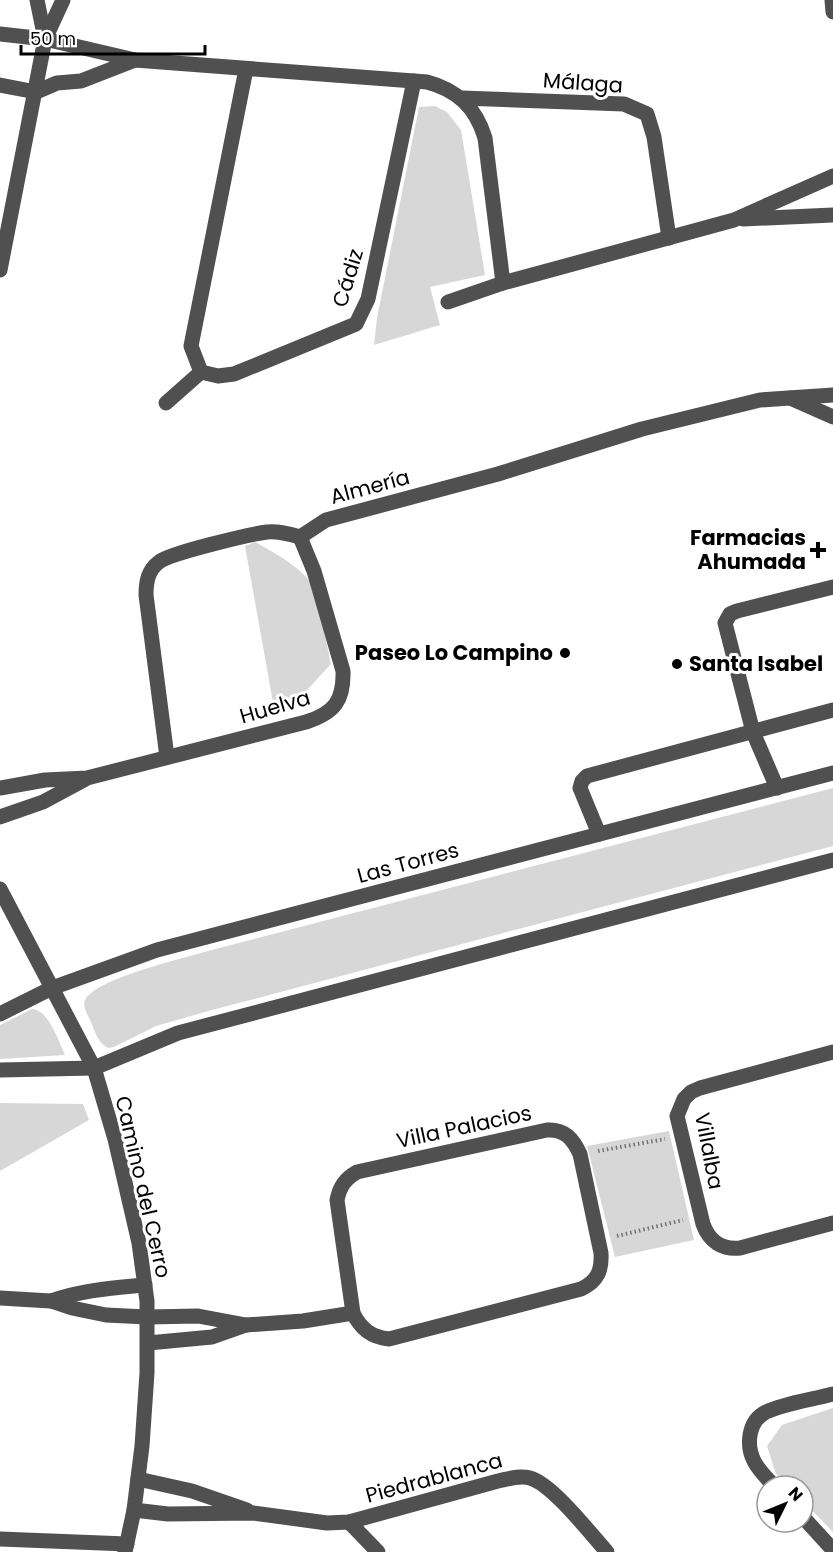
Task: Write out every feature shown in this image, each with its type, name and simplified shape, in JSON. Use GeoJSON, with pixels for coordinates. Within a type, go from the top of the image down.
{"type":"FeatureCollection","features":[{"type":"Feature","properties":{"kind":"street"},"geometry":{"type":"LineString","coordinates":[[37,0],[45,39]]}},
{"type":"Feature","properties":{"kind":"street"},"geometry":{"type":"LineString","coordinates":[[0,270],[45,39],[63,0]]}},
{"type":"Feature","properties":{"kind":"street"},"geometry":{"type":"LineString","coordinates":[[832,0],[833,12]]}},
{"type":"Feature","properties":{"kind":"street"},"geometry":{"type":"LineString","coordinates":[[0,33],[45,39],[135,60],[414,81],[439,85],[462,98],[481,123],[486,138],[503,283]]}},
{"type":"Feature","properties":{"kind":"street"},"geometry":{"type":"LineString","coordinates":[[0,85],[36,92],[57,83],[81,81],[135,60]]}},
{"type":"Feature","properties":{"kind":"street"},"geometry":{"type":"LineString","coordinates":[[166,403],[201,372],[191,346],[246,69]]}},
{"type":"Feature","properties":{"kind":"street","name":"Cádiz"},"geometry":{"type":"LineString","coordinates":[[201,372],[218,376],[234,374],[356,324],[368,299],[414,81]]}},
{"type":"Feature","properties":{"kind":"street","name":"Málaga"},"geometry":{"type":"LineString","coordinates":[[462,98],[624,104],[647,114],[654,137],[669,238]]}},
{"type":"Feature","properties":{"kind":"street"},"geometry":{"type":"LineString","coordinates":[[448,302],[503,283],[734,220],[833,176]]}},
{"type":"Feature","properties":{"kind":"street"},"geometry":{"type":"LineString","coordinates":[[734,220],[833,215]]}},
{"type":"Feature","properties":{"kind":"street","name":"Almería"},"geometry":{"type":"LineString","coordinates":[[300,537],[326,520],[498,474],[642,429],[751,402],[833,395]]}},
{"type":"Feature","properties":{"kind":"street","name":"Almería"},"geometry":{"type":"LineString","coordinates":[[790,398],[833,417]]}},
{"type":"Feature","properties":{"kind":"street"},"geometry":{"type":"LineString","coordinates":[[167,757],[146,595],[148,576],[159,562],[174,555],[257,534],[280,532],[300,537]]}},
{"type":"Feature","properties":{"kind":"street","name":"Huelva"},"geometry":{"type":"LineString","coordinates":[[0,788],[45,780],[87,778],[319,718],[339,700],[344,686],[343,671],[314,571],[300,537]]}},
{"type":"Feature","properties":{"kind":"street"},"geometry":{"type":"LineString","coordinates":[[777,788],[753,732],[725,623],[730,614],[737,611],[833,586]]}},
{"type":"Feature","properties":{"kind":"street"},"geometry":{"type":"LineString","coordinates":[[599,834],[580,788],[587,776],[833,710]]}},
{"type":"Feature","properties":{"kind":"street","name":"Las Torres"},"geometry":{"type":"LineString","coordinates":[[0,1014],[52,988],[157,950],[833,773]]}},
{"type":"Feature","properties":{"kind":"street","name":"Huelva"},"geometry":{"type":"LineString","coordinates":[[0,817],[43,801],[87,778]]}},
{"type":"Feature","properties":{"kind":"street"},"geometry":{"type":"LineString","coordinates":[[0,1070],[94,1068],[178,1034],[833,860]]}},
{"type":"Feature","properties":{"kind":"street","name":"Camino del Cerro"},"geometry":{"type":"LineString","coordinates":[[0,889],[94,1068],[139,1244],[145,1285],[148,1343],[145,1413],[138,1479],[126,1548]]}},
{"type":"Feature","properties":{"kind":"street","name":"Villalba"},"geometry":{"type":"LineString","coordinates":[[833,1052],[691,1092],[684,1099],[677,1116],[706,1232],[718,1244],[732,1249],[833,1223]]}},
{"type":"Feature","properties":{"kind":"street","name":"Villa Palacios"},"geometry":{"type":"LineString","coordinates":[[547,1130],[567,1134],[580,1154],[599,1241],[601,1268],[594,1281],[581,1289],[389,1339],[366,1331],[358,1323],[353,1313],[337,1200],[339,1190],[350,1176],[357,1172],[547,1130]]}},
{"type":"Feature","properties":{"kind":"street"},"geometry":{"type":"LineString","coordinates":[[51,1301],[91,1290],[145,1285]]}},
{"type":"Feature","properties":{"kind":"street"},"geometry":{"type":"LineString","coordinates":[[0,1298],[51,1301],[106,1315],[198,1316],[246,1325],[303,1321],[353,1313]]}},
{"type":"Feature","properties":{"kind":"street"},"geometry":{"type":"LineString","coordinates":[[148,1343],[212,1337],[246,1325]]}},
{"type":"Feature","properties":{"kind":"street"},"geometry":{"type":"LineString","coordinates":[[764,1474],[751,1451],[750,1432],[753,1425],[766,1412],[833,1394]]}},
{"type":"Feature","properties":{"kind":"street","name":"Piedrablanca"},"geometry":{"type":"LineString","coordinates":[[134,1510],[168,1514],[253,1513],[327,1523],[349,1522],[508,1479],[529,1478],[541,1483],[552,1492],[607,1552]]}},
{"type":"Feature","properties":{"kind":"street","name":"Piedrablanca"},"geometry":{"type":"LineString","coordinates":[[138,1479],[192,1491],[253,1513]]}},
{"type":"Feature","properties":{"kind":"street","name":"Piedrablanca"},"geometry":{"type":"LineString","coordinates":[[349,1522],[378,1552]]}},
{"type":"Feature","properties":{"kind":"street"},"geometry":{"type":"LineString","coordinates":[[815,1530],[833,1550]]}},
{"type":"Feature","properties":{"kind":"street"},"geometry":{"type":"LineString","coordinates":[[0,1539],[126,1548]]}},
{"type":"Feature","properties":{"kind":"path"},"geometry":{"type":"LineString","coordinates":[[580,1154],[681,1136]]}},
{"type":"Feature","properties":{"kind":"path"},"geometry":{"type":"LineString","coordinates":[[599,1241],[701,1216]]}},
{"type":"Feature","properties":{"kind":"shaded area"},"geometry":{"type":"Polygon","coordinates":[[[435,106],[447,112],[461,130],[485,275],[430,287],[440,325],[374,345],[377,318],[419,107],[435,106]]]}},
{"type":"Feature","properties":{"kind":"shaded area"},"geometry":{"type":"Polygon","coordinates":[[[255,542],[290,563],[308,579],[319,607],[331,664],[308,689],[302,701],[274,708],[245,546],[255,542]]]}},
{"type":"Feature","properties":{"kind":"shaded area"},"geometry":{"type":"Polygon","coordinates":[[[833,788],[833,846],[212,1010],[156,1026],[114,1047],[108,1048],[99,1040],[85,1008],[85,1000],[92,992],[121,977],[159,965],[833,788]]]}},
{"type":"Feature","properties":{"kind":"shaded area"},"geometry":{"type":"Polygon","coordinates":[[[32,1009],[38,1010],[48,1020],[65,1055],[0,1059],[0,1025],[32,1009]]]}},
{"type":"Feature","properties":{"kind":"shaded area"},"geometry":{"type":"Polygon","coordinates":[[[0,1103],[83,1104],[89,1120],[0,1171],[0,1103]]]}},
{"type":"Feature","properties":{"kind":"shaded area"},"geometry":{"type":"Polygon","coordinates":[[[669,1131],[694,1240],[615,1257],[587,1146],[669,1131]]]}},
{"type":"Feature","properties":{"kind":"shaded area"},"geometry":{"type":"Polygon","coordinates":[[[833,1408],[833,1532],[815,1513],[815,1474],[776,1474],[767,1446],[782,1425],[833,1408]]]}},
{"type":"Feature","properties":{"kind":"place","name":"Farmacias Ahumada"},"geometry":{"type":"Point","coordinates":[818,550]}},
{"type":"Feature","properties":{"kind":"place","name":"Paseo Lo Campino"},"geometry":{"type":"Point","coordinates":[565,653]}},
{"type":"Feature","properties":{"kind":"place","name":"Santa Isabel"},"geometry":{"type":"Point","coordinates":[677,664]}}]}
